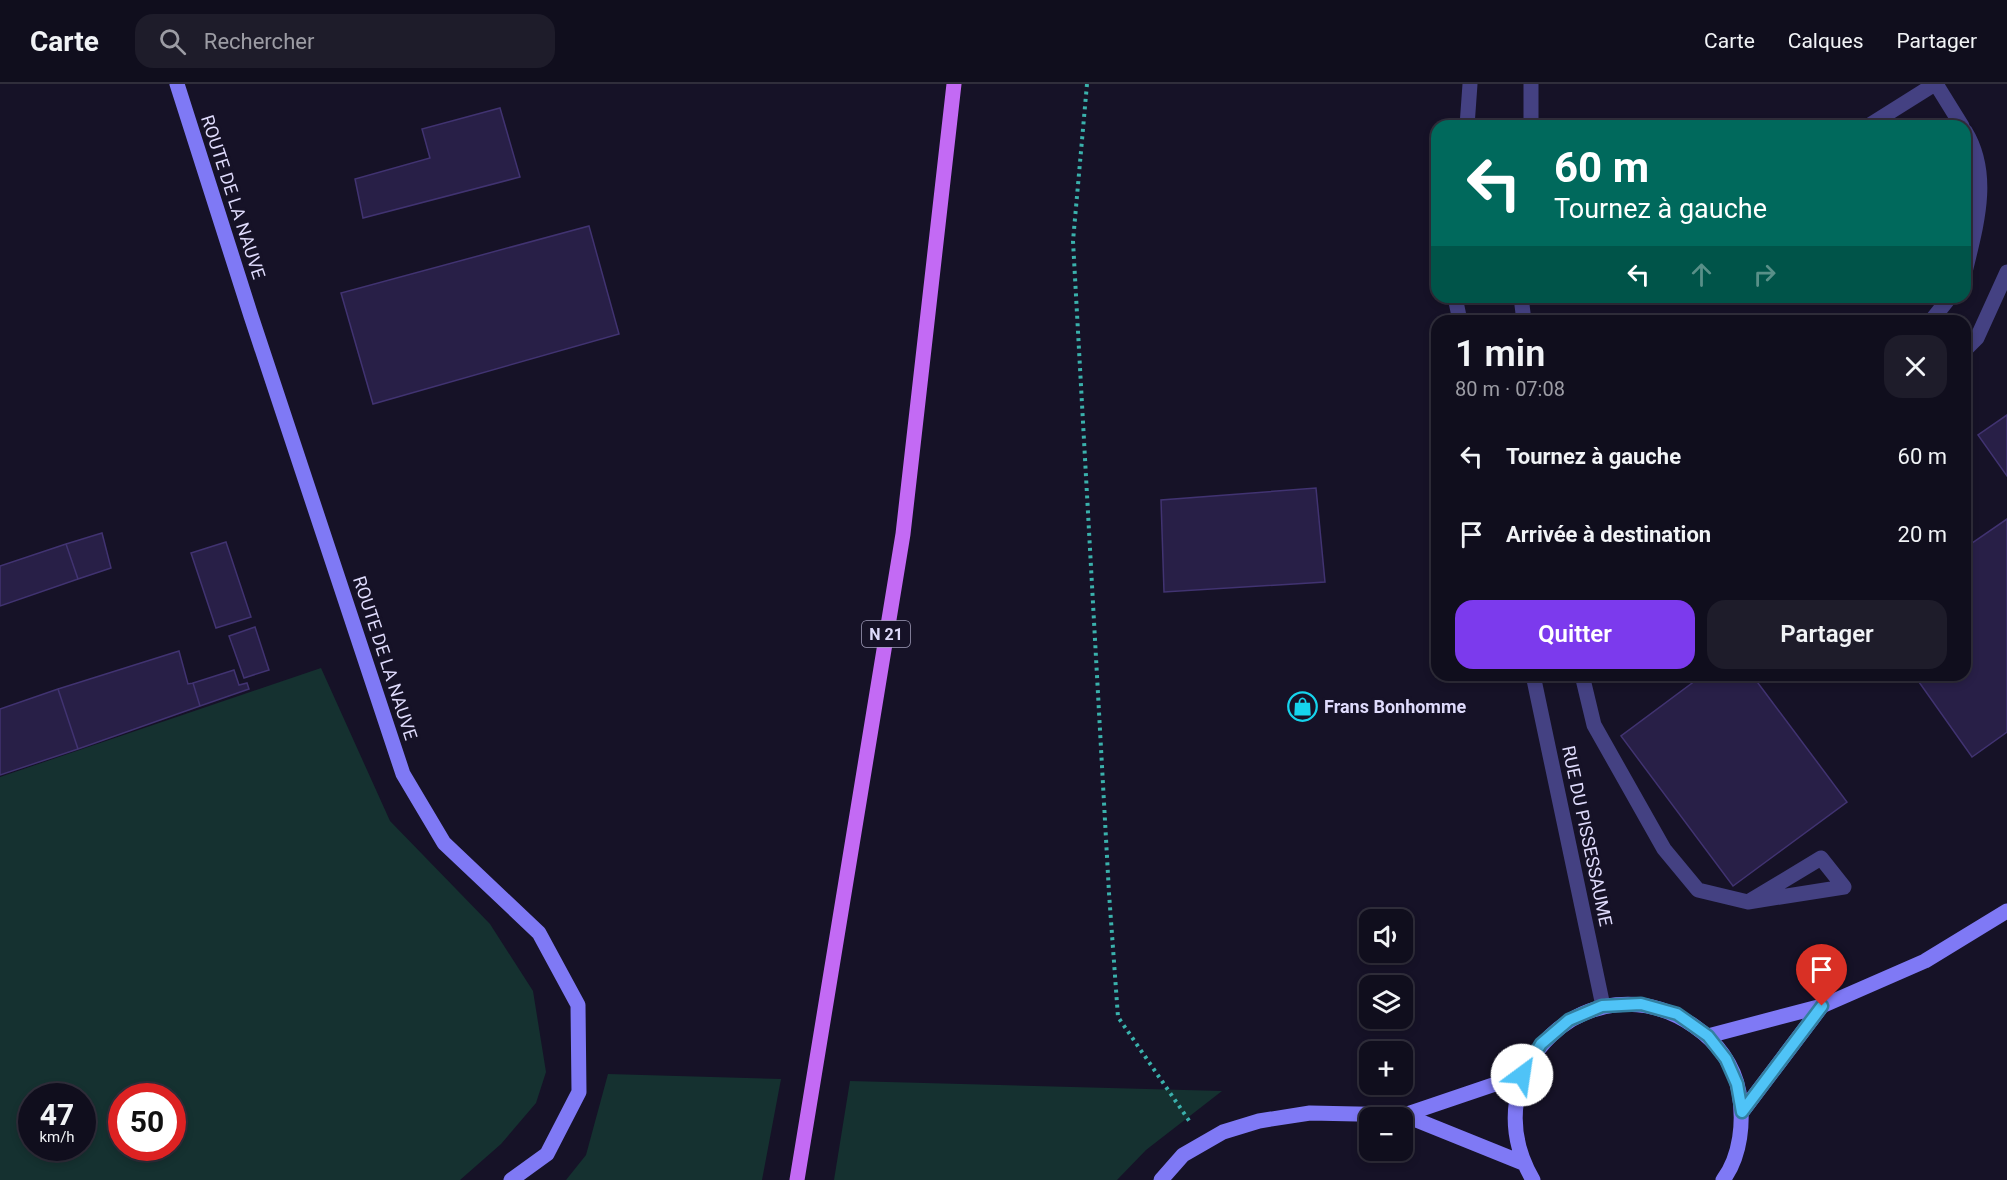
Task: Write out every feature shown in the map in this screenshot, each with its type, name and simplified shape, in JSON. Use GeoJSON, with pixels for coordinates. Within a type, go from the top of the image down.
{"type":"FeatureCollection","features":[{"type":"Feature","properties":{"kind":"main road","name":"ROUTE DE LA NAUVE"},"geometry":{"type":"LineString","coordinates":[[177,84],[251,316],[403,774],[444,843],[539,933],[578,1005],[579,1092],[546,1155],[510,1180]]}},
{"type":"Feature","properties":{"kind":"main road","name":"N 21"},"geometry":{"type":"LineString","coordinates":[[797,1180],[903,534],[954,84]]}},
{"type":"Feature","properties":{"kind":"main road"},"geometry":{"type":"LineString","coordinates":[[1708,1036],[1822,1006],[1925,961],[2007,911]]}},
{"type":"Feature","properties":{"kind":"main road"},"geometry":{"type":"LineString","coordinates":[[1533,1180],[1523,1163],[1515,1134],[1515,1104],[1522,1075],[1541,1044],[1569,1020],[1602,1006],[1641,1004],[1677,1014],[1708,1036],[1726,1059],[1737,1084],[1742,1112],[1738,1146],[1723,1180]]}},
{"type":"Feature","properties":{"kind":"main road"},"geometry":{"type":"LineString","coordinates":[[1742,1112],[1822,1006]]}},
{"type":"Feature","properties":{"kind":"main road"},"geometry":{"type":"LineString","coordinates":[[1413,1112],[1522,1075]]}},
{"type":"Feature","properties":{"kind":"main road"},"geometry":{"type":"LineString","coordinates":[[1161,1180],[1183,1155],[1223,1132],[1259,1121],[1310,1113],[1359,1114]]}},
{"type":"Feature","properties":{"kind":"main road"},"geometry":{"type":"LineString","coordinates":[[1413,1119],[1523,1163]]}},
{"type":"Feature","properties":{"kind":"street"},"geometry":{"type":"LineString","coordinates":[[1467,120],[1470,84]]}},
{"type":"Feature","properties":{"kind":"street"},"geometry":{"type":"LineString","coordinates":[[1531,84],[1531,120]]}},
{"type":"Feature","properties":{"kind":"street"},"geometry":{"type":"LineString","coordinates":[[1878,120],[1936,84],[1958,120]]}},
{"type":"Feature","properties":{"kind":"street"},"geometry":{"type":"LineString","coordinates":[[1971,148],[1980,174],[1979,212],[1971,247]]}},
{"type":"Feature","properties":{"kind":"street"},"geometry":{"type":"LineString","coordinates":[[1971,344],[1977,338],[2007,272]]}},
{"type":"Feature","properties":{"kind":"street"},"geometry":{"type":"LineString","coordinates":[[1936,315],[1945,303]]}},
{"type":"Feature","properties":{"kind":"street","name":"RUE DU PISSESSAUME"},"geometry":{"type":"LineString","coordinates":[[1534,681],[1602,1006]]}},
{"type":"Feature","properties":{"kind":"street"},"geometry":{"type":"LineString","coordinates":[[1583,681],[1594,725],[1664,849],[1698,890],[1748,902],[1844,887],[1821,858],[1748,902]]}},
{"type":"Feature","properties":{"kind":"path"},"geometry":{"type":"LineString","coordinates":[[1087,84],[1073,241],[1109,893],[1118,1017],[1204,1142]]}},
{"type":"Feature","properties":{"kind":"green space"},"geometry":{"type":"Polygon","coordinates":[[[321,668],[390,821],[490,924],[533,991],[546,1072],[536,1103],[501,1144],[460,1180],[0,1180],[0,777],[321,668]]]}},
{"type":"Feature","properties":{"kind":"green space"},"geometry":{"type":"Polygon","coordinates":[[[608,1074],[781,1079],[762,1180],[566,1180],[586,1155],[608,1074]]]}},
{"type":"Feature","properties":{"kind":"green space"},"geometry":{"type":"Polygon","coordinates":[[[850,1081],[1222,1091],[1146,1150],[1117,1180],[834,1180],[850,1081]]]}},
{"type":"Feature","properties":{"kind":"building"},"geometry":{"type":"Polygon","coordinates":[[[500,108],[520,177],[363,218],[355,179],[430,158],[422,129],[500,108]]]}},
{"type":"Feature","properties":{"kind":"building"},"geometry":{"type":"Polygon","coordinates":[[[589,226],[619,334],[373,404],[341,293],[589,226]]]}},
{"type":"Feature","properties":{"kind":"building"},"geometry":{"type":"Polygon","coordinates":[[[2007,415],[2007,476],[1978,435],[2007,415]]]}},
{"type":"Feature","properties":{"kind":"building"},"geometry":{"type":"Polygon","coordinates":[[[1316,488],[1325,582],[1164,592],[1161,500],[1316,488]]]}},
{"type":"Feature","properties":{"kind":"building"},"geometry":{"type":"Polygon","coordinates":[[[2007,519],[2007,732],[1972,757],[1918,681],[1971,681],[1971,544],[2007,519]]]}},
{"type":"Feature","properties":{"kind":"building"},"geometry":{"type":"Polygon","coordinates":[[[102,533],[111,568],[78,579],[66,544],[102,533]]]}},
{"type":"Feature","properties":{"kind":"building"},"geometry":{"type":"Polygon","coordinates":[[[226,542],[251,617],[216,628],[191,553],[226,542]]]}},
{"type":"Feature","properties":{"kind":"building"},"geometry":{"type":"Polygon","coordinates":[[[66,544],[78,579],[0,606],[0,566],[66,544]]]}},
{"type":"Feature","properties":{"kind":"building"},"geometry":{"type":"Polygon","coordinates":[[[255,627],[269,670],[244,678],[229,636],[255,627]]]}},
{"type":"Feature","properties":{"kind":"building"},"geometry":{"type":"Polygon","coordinates":[[[179,651],[188,684],[193,683],[200,706],[78,749],[58,689],[179,651]]]}},
{"type":"Feature","properties":{"kind":"building"},"geometry":{"type":"Polygon","coordinates":[[[234,670],[239,685],[247,683],[249,689],[200,706],[193,683],[234,670]]]}},
{"type":"Feature","properties":{"kind":"building"},"geometry":{"type":"Polygon","coordinates":[[[1695,681],[1756,681],[1847,802],[1733,886],[1621,736],[1695,681]]]}},
{"type":"Feature","properties":{"kind":"building"},"geometry":{"type":"Polygon","coordinates":[[[58,689],[78,749],[0,775],[0,709],[58,689]]]}},
{"type":"Feature","properties":{"kind":"place","name":"Frans Bonhomme"},"geometry":{"type":"Point","coordinates":[1303,707]}},
{"type":"Feature","properties":{"kind":"route"},"geometry":{"type":"LineString","coordinates":[[1522,1075],[1541,1044],[1569,1020],[1602,1006],[1641,1004],[1677,1014],[1708,1036],[1726,1059],[1737,1084],[1742,1112],[1822,1006]]}}]}
